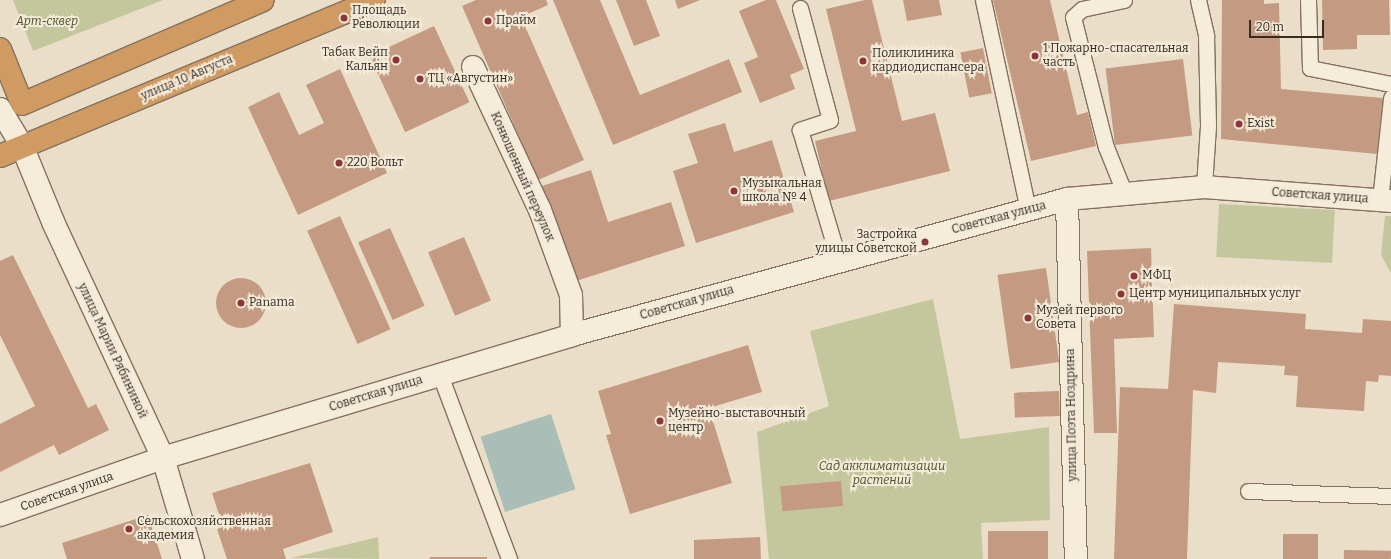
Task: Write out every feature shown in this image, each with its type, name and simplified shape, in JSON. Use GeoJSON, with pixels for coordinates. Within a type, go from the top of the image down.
{"type":"FeatureCollection","features":[{"type":"Feature","properties":{"kind":"highway"},"geometry":{"type":"LineString","coordinates":[[22,104],[264,0]]}},
{"type":"Feature","properties":{"kind":"highway","name":"улица 10 Августа"},"geometry":{"type":"LineString","coordinates":[[0,156],[374,0]]}},
{"type":"Feature","properties":{"kind":"highway","name":"улица Марии Рябининой"},"geometry":{"type":"LineString","coordinates":[[0,49],[22,104]]}},
{"type":"Feature","properties":{"kind":"street","name":"Конюшенный переулок"},"geometry":{"type":"LineString","coordinates":[[473,67],[540,210],[571,295],[572,335]]}},
{"type":"Feature","properties":{"kind":"street"},"geometry":{"type":"LineString","coordinates":[[1,113],[22,104]]}},
{"type":"Feature","properties":{"kind":"street","name":"улица Марии Рябининой"},"geometry":{"type":"LineString","coordinates":[[22,104],[22,146]]}},
{"type":"Feature","properties":{"kind":"street","name":"улица Марии Рябининой"},"geometry":{"type":"LineString","coordinates":[[1,113],[22,146],[57,231],[163,458],[193,559]]}},
{"type":"Feature","properties":{"kind":"street","name":"Советская улица"},"geometry":{"type":"LineString","coordinates":[[0,515],[163,458],[572,335],[1067,199],[1124,192],[1204,187],[1385,201]]}},
{"type":"Feature","properties":{"kind":"street","name":"улица Поэта Ноздрина"},"geometry":{"type":"LineString","coordinates":[[1067,199],[1076,559]]}},
{"type":"Feature","properties":{"kind":"lane"},"geometry":{"type":"LineString","coordinates":[[983,0],[1028,210]]}},
{"type":"Feature","properties":{"kind":"lane"},"geometry":{"type":"LineString","coordinates":[[1124,0],[1082,8],[1073,17],[1106,147],[1124,192]]}},
{"type":"Feature","properties":{"kind":"lane"},"geometry":{"type":"LineString","coordinates":[[1198,0],[1206,36],[1208,126],[1204,187]]}},
{"type":"Feature","properties":{"kind":"lane"},"geometry":{"type":"LineString","coordinates":[[1308,0],[1310,68],[1391,84]]}},
{"type":"Feature","properties":{"kind":"lane"},"geometry":{"type":"LineString","coordinates":[[800,8],[830,120],[800,130],[839,261]]}},
{"type":"Feature","properties":{"kind":"lane"},"geometry":{"type":"LineString","coordinates":[[1385,201],[1391,98]]}},
{"type":"Feature","properties":{"kind":"lane"},"geometry":{"type":"LineString","coordinates":[[440,375],[509,559]]}},
{"type":"Feature","properties":{"kind":"lane"},"geometry":{"type":"LineString","coordinates":[[1248,491],[1391,496]]}},
{"type":"Feature","properties":{"kind":"green space","name":"Арт-сквер"},"geometry":{"type":"Polygon","coordinates":[[[13,0],[163,0],[33,51],[13,0]]]}},
{"type":"Feature","properties":{"kind":"green space"},"geometry":{"type":"Polygon","coordinates":[[[1219,204],[1335,210],[1332,263],[1216,257],[1219,204]]]}},
{"type":"Feature","properties":{"kind":"green space"},"geometry":{"type":"Polygon","coordinates":[[[1385,216],[1391,216],[1391,273],[1381,255],[1385,216]]]}},
{"type":"Feature","properties":{"kind":"green space","name":"Сад акклиматизации растений"},"geometry":{"type":"Polygon","coordinates":[[[933,299],[960,439],[1049,427],[1050,520],[981,523],[983,559],[769,559],[757,432],[829,406],[810,331],[933,299]]]}},
{"type":"Feature","properties":{"kind":"green space"},"geometry":{"type":"Polygon","coordinates":[[[378,537],[379,559],[291,558],[378,537]]]}},
{"type":"Feature","properties":{"kind":"water"},"geometry":{"type":"Polygon","coordinates":[[[551,414],[575,489],[505,512],[481,437],[551,414]]]}},
{"type":"Feature","properties":{"kind":"building"},"geometry":{"type":"Polygon","coordinates":[[[476,0],[546,0],[548,5],[521,17],[584,160],[538,180],[462,6],[476,0]]]}},
{"type":"Feature","properties":{"kind":"building"},"geometry":{"type":"Polygon","coordinates":[[[553,0],[600,0],[640,95],[729,59],[742,92],[613,145],[553,0]]]}},
{"type":"Feature","properties":{"kind":"building"},"geometry":{"type":"Polygon","coordinates":[[[616,0],[646,0],[660,36],[634,46],[616,0]]]}},
{"type":"Feature","properties":{"kind":"building"},"geometry":{"type":"Polygon","coordinates":[[[675,0],[700,0],[678,9],[675,0]]]}},
{"type":"Feature","properties":{"kind":"building"},"geometry":{"type":"Polygon","coordinates":[[[766,0],[776,0],[804,69],[790,75],[795,89],[760,103],[744,63],[758,57],[739,11],[766,0]]]}},
{"type":"Feature","properties":{"kind":"building","name":"Поликлиника кардиодиспансера"},"geometry":{"type":"Polygon","coordinates":[[[865,0],[872,0],[902,121],[935,113],[950,171],[829,201],[815,141],[856,131],[826,9],[865,0]]]}},
{"type":"Feature","properties":{"kind":"building"},"geometry":{"type":"Polygon","coordinates":[[[903,0],[939,0],[942,15],[907,21],[903,0]]]}},
{"type":"Feature","properties":{"kind":"building","name":"1 Пожарно-спасательная часть"},"geometry":{"type":"Polygon","coordinates":[[[993,0],[1050,0],[1077,115],[1088,112],[1096,146],[1031,161],[993,0]]]}},
{"type":"Feature","properties":{"kind":"building"},"geometry":{"type":"Polygon","coordinates":[[[1222,0],[1264,0],[1264,4],[1279,3],[1281,89],[1383,98],[1377,154],[1221,139],[1222,0]]]}},
{"type":"Feature","properties":{"kind":"building"},"geometry":{"type":"Polygon","coordinates":[[[1322,0],[1389,0],[1390,35],[1357,35],[1357,49],[1323,50],[1322,0]]]}},
{"type":"Feature","properties":{"kind":"building","name":"ТЦ «Августин»"},"geometry":{"type":"Polygon","coordinates":[[[434,26],[469,102],[405,132],[370,56],[434,26]]]}},
{"type":"Feature","properties":{"kind":"building"},"geometry":{"type":"Polygon","coordinates":[[[983,48],[992,93],[969,98],[960,52],[983,48]]]}},
{"type":"Feature","properties":{"kind":"building"},"geometry":{"type":"Polygon","coordinates":[[[1183,59],[1192,135],[1115,145],[1106,69],[1183,59]]]}},
{"type":"Feature","properties":{"kind":"building"},"geometry":{"type":"Polygon","coordinates":[[[340,69],[387,173],[298,215],[248,107],[279,92],[299,135],[324,123],[306,85],[340,69]]]}},
{"type":"Feature","properties":{"kind":"building","name":"Музыкальная школа № 4"},"geometry":{"type":"Polygon","coordinates":[[[725,123],[734,152],[772,140],[794,212],[696,243],[673,171],[698,163],[688,134],[725,123]]]}},
{"type":"Feature","properties":{"kind":"building"},"geometry":{"type":"Polygon","coordinates":[[[591,170],[608,222],[671,202],[685,246],[573,282],[542,186],[591,170]]]}},
{"type":"Feature","properties":{"kind":"building"},"geometry":{"type":"Polygon","coordinates":[[[340,216],[390,329],[358,344],[307,231],[340,216]]]}},
{"type":"Feature","properties":{"kind":"building"},"geometry":{"type":"Polygon","coordinates":[[[390,228],[425,306],[393,320],[358,242],[390,228]]]}},
{"type":"Feature","properties":{"kind":"building"},"geometry":{"type":"Polygon","coordinates":[[[464,237],[491,301],[455,316],[428,252],[464,237]]]}},
{"type":"Feature","properties":{"kind":"building","name":"Центр муниципальных услуг"},"geometry":{"type":"Polygon","coordinates":[[[1151,248],[1154,337],[1114,339],[1117,433],[1094,433],[1087,251],[1151,248]]]}},
{"type":"Feature","properties":{"kind":"building"},"geometry":{"type":"Polygon","coordinates":[[[13,255],[88,408],[96,404],[109,430],[59,455],[54,445],[0,472],[0,424],[35,406],[0,335],[0,261],[13,255]]]}},
{"type":"Feature","properties":{"kind":"building","name":"Музей первого Совета"},"geometry":{"type":"Polygon","coordinates":[[[1046,268],[1059,362],[1011,369],[997,275],[1046,268]]]}},
{"type":"Feature","properties":{"kind":"building"},"geometry":{"type":"Polygon","coordinates":[[[236,278],[246,278],[259,285],[266,298],[266,308],[259,321],[246,328],[236,328],[227,324],[220,317],[216,308],[216,298],[220,289],[227,282],[236,278]]]}},
{"type":"Feature","properties":{"kind":"building"},"geometry":{"type":"Polygon","coordinates":[[[1174,304],[1306,314],[1305,329],[1362,333],[1363,319],[1391,321],[1391,376],[1379,375],[1378,382],[1366,381],[1364,411],[1296,407],[1298,376],[1284,375],[1285,366],[1218,362],[1216,393],[1193,390],[1187,559],[1114,559],[1120,387],[1168,389],[1174,304]]]}},
{"type":"Feature","properties":{"kind":"building","name":"Музейно-выставочный центр"},"geometry":{"type":"Polygon","coordinates":[[[748,345],[762,392],[709,408],[732,483],[630,514],[606,435],[611,434],[598,391],[748,345]]]}},
{"type":"Feature","properties":{"kind":"building"},"geometry":{"type":"Polygon","coordinates":[[[1059,391],[1060,416],[1015,418],[1014,393],[1059,391]]]}},
{"type":"Feature","properties":{"kind":"building"},"geometry":{"type":"Polygon","coordinates":[[[310,463],[333,532],[283,549],[286,559],[227,559],[217,529],[223,527],[212,493],[310,463]]]}},
{"type":"Feature","properties":{"kind":"building"},"geometry":{"type":"Polygon","coordinates":[[[841,481],[843,506],[782,511],[780,486],[841,481]]]}},
{"type":"Feature","properties":{"kind":"building","name":"Сельскохозяйственная академия"},"geometry":{"type":"Polygon","coordinates":[[[148,515],[162,559],[67,559],[62,543],[148,515]]]}},
{"type":"Feature","properties":{"kind":"building"},"geometry":{"type":"Polygon","coordinates":[[[988,531],[1048,531],[1048,559],[988,559],[988,531]]]}},
{"type":"Feature","properties":{"kind":"building"},"geometry":{"type":"Polygon","coordinates":[[[1283,534],[1318,534],[1318,559],[1283,559],[1283,534]]]}},
{"type":"Feature","properties":{"kind":"building"},"geometry":{"type":"Polygon","coordinates":[[[760,537],[761,559],[694,559],[694,540],[760,537]]]}},
{"type":"Feature","properties":{"kind":"building"},"geometry":{"type":"Polygon","coordinates":[[[1344,550],[1391,551],[1391,559],[1344,559],[1344,550]]]}},
{"type":"Feature","properties":{"kind":"building"},"geometry":{"type":"Polygon","coordinates":[[[430,557],[487,557],[487,559],[430,559],[430,557]]]}},
{"type":"Feature","properties":{"kind":"place","name":"Площадь Революции"},"geometry":{"type":"Point","coordinates":[344,18]}},
{"type":"Feature","properties":{"kind":"place","name":"Прайм"},"geometry":{"type":"Point","coordinates":[488,21]}},
{"type":"Feature","properties":{"kind":"place","name":"1 Пожарно-спасательная часть"},"geometry":{"type":"Point","coordinates":[1035,56]}},
{"type":"Feature","properties":{"kind":"place","name":"Табак Вейп Кальян"},"geometry":{"type":"Point","coordinates":[396,60]}},
{"type":"Feature","properties":{"kind":"place","name":"Поликлиника кардиодиспансера"},"geometry":{"type":"Point","coordinates":[863,61]}},
{"type":"Feature","properties":{"kind":"place","name":"ТЦ «Августин»"},"geometry":{"type":"Point","coordinates":[420,79]}},
{"type":"Feature","properties":{"kind":"place","name":"Exist"},"geometry":{"type":"Point","coordinates":[1239,124]}},
{"type":"Feature","properties":{"kind":"place","name":"220 Вольт"},"geometry":{"type":"Point","coordinates":[339,163]}},
{"type":"Feature","properties":{"kind":"place","name":"Музыкальная школа № 4"},"geometry":{"type":"Point","coordinates":[734,191]}},
{"type":"Feature","properties":{"kind":"place","name":"Застройка улицы Советской"},"geometry":{"type":"Point","coordinates":[925,242]}},
{"type":"Feature","properties":{"kind":"place","name":"МФЦ"},"geometry":{"type":"Point","coordinates":[1134,276]}},
{"type":"Feature","properties":{"kind":"place","name":"Центр муниципальных услуг"},"geometry":{"type":"Point","coordinates":[1121,294]}},
{"type":"Feature","properties":{"kind":"place","name":"Panama"},"geometry":{"type":"Point","coordinates":[241,303]}},
{"type":"Feature","properties":{"kind":"place","name":"Музей первого Совета"},"geometry":{"type":"Point","coordinates":[1028,318]}},
{"type":"Feature","properties":{"kind":"place","name":"Музейно-выставочный центр"},"geometry":{"type":"Point","coordinates":[660,421]}},
{"type":"Feature","properties":{"kind":"place","name":"Сельскохозяйственная академия"},"geometry":{"type":"Point","coordinates":[129,529]}}]}
